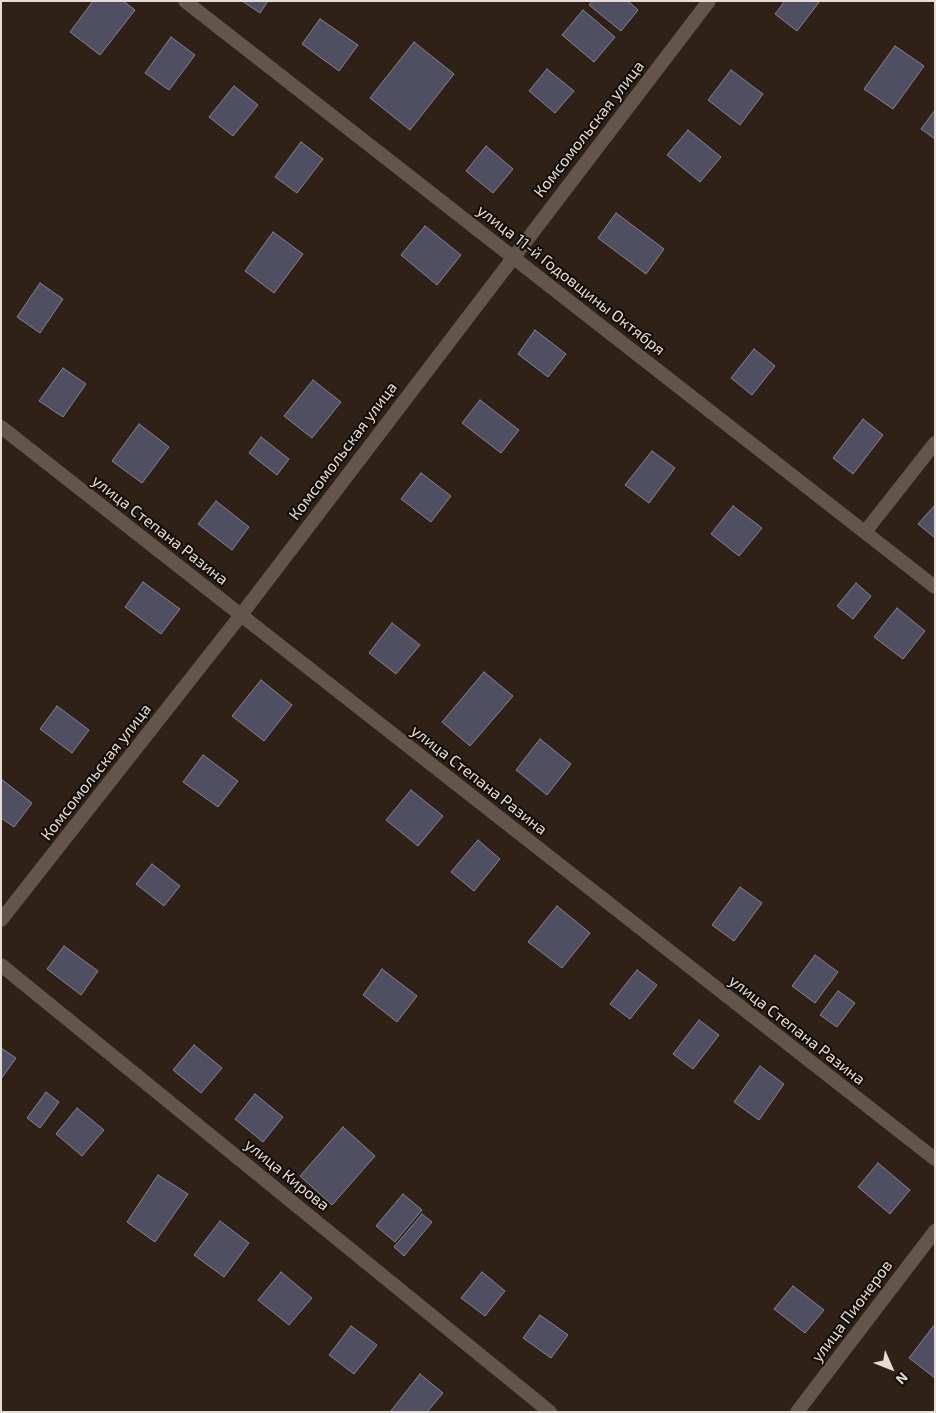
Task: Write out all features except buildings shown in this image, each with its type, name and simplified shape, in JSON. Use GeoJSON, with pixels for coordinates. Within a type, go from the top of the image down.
{"type":"FeatureCollection","features":[{"type":"Feature","properties":{"kind":"street","name":"улица 11-й Годовщины Октября"},"geometry":{"type":"LineString","coordinates":[[185,1],[935,587]]}},
{"type":"Feature","properties":{"kind":"street","name":"Комсомольская улица"},"geometry":{"type":"LineString","coordinates":[[1,920],[241,615],[709,1]]}},
{"type":"Feature","properties":{"kind":"street","name":"улица Степана Разина"},"geometry":{"type":"LineString","coordinates":[[1,427],[935,1160]]}},
{"type":"Feature","properties":{"kind":"street"},"geometry":{"type":"LineString","coordinates":[[864,532],[935,443]]}},
{"type":"Feature","properties":{"kind":"street","name":"улица Кирова"},"geometry":{"type":"LineString","coordinates":[[1,965],[550,1412]]}},
{"type":"Feature","properties":{"kind":"street","name":"улица Пионеров"},"geometry":{"type":"LineString","coordinates":[[796,1412],[935,1231]]}}]}
